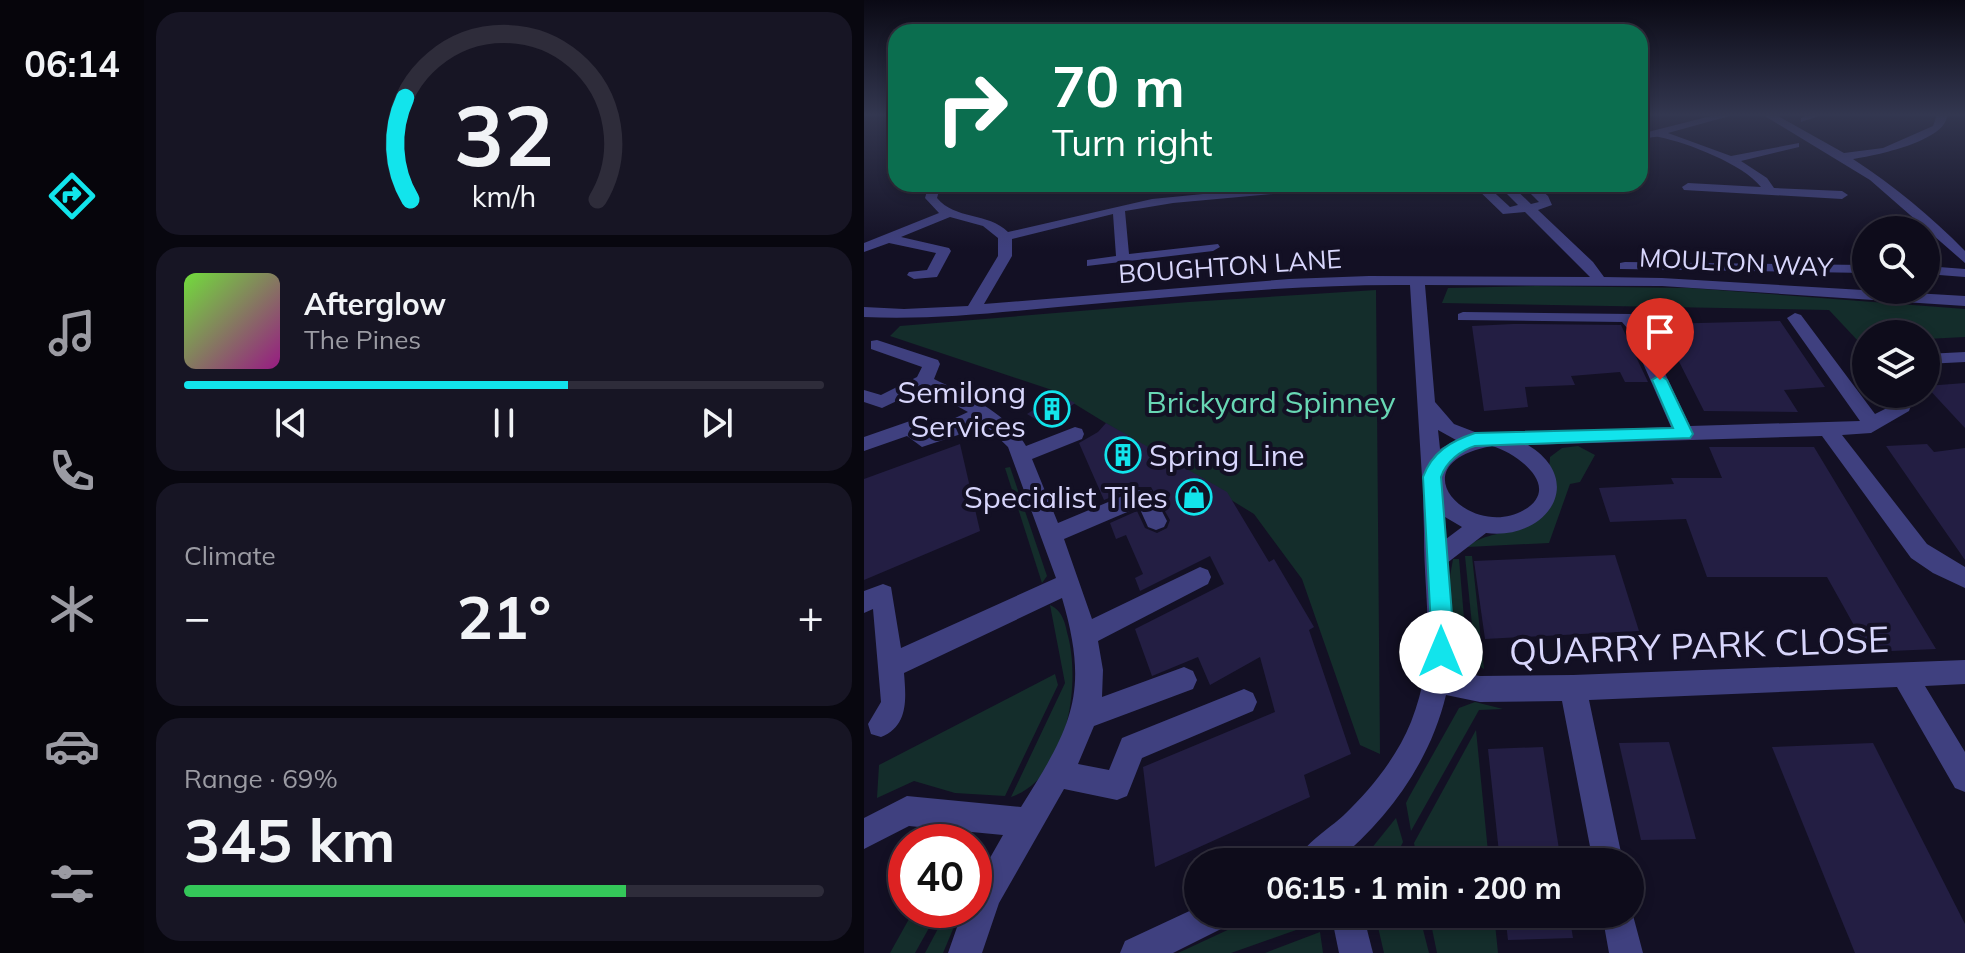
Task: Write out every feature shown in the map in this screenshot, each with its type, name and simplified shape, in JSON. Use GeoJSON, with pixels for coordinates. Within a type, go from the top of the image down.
{"type":"FeatureCollection","features":[{"type":"Feature","properties":{"kind":"street"},"geometry":{"type":"LineString","coordinates":[[1845,159],[1916,211],[1965,259]]}},
{"type":"Feature","properties":{"kind":"street"},"geometry":{"type":"LineString","coordinates":[[1729,160],[1758,175],[1771,192]]}},
{"type":"Feature","properties":{"kind":"street"},"geometry":{"type":"LineString","coordinates":[[1688,187],[1703,193],[1823,191],[1842,195]]}},
{"type":"Feature","properties":{"kind":"street"},"geometry":{"type":"LineString","coordinates":[[933,192],[934,204],[949,213],[984,221],[1005,237]]}},
{"type":"Feature","properties":{"kind":"street"},"geometry":{"type":"LineString","coordinates":[[1170,192],[1170,199]]}},
{"type":"Feature","properties":{"kind":"street"},"geometry":{"type":"LineString","coordinates":[[1005,237],[1170,199],[1258,192]]}},
{"type":"Feature","properties":{"kind":"street"},"geometry":{"type":"LineString","coordinates":[[1487,192],[1507,211],[1531,210],[1546,202],[1535,192]]}},
{"type":"Feature","properties":{"kind":"street"},"geometry":{"type":"LineString","coordinates":[[1512,192],[1599,280]]}},
{"type":"Feature","properties":{"kind":"street"},"geometry":{"type":"LineString","coordinates":[[1119,209],[1123,259]]}},
{"type":"Feature","properties":{"kind":"street"},"geometry":{"type":"LineString","coordinates":[[864,248],[949,213]]}},
{"type":"Feature","properties":{"kind":"street"},"geometry":{"type":"LineString","coordinates":[[973,310],[1005,256],[1005,237]]}},
{"type":"Feature","properties":{"kind":"street"},"geometry":{"type":"LineString","coordinates":[[890,239],[944,251],[932,274],[914,275]]}},
{"type":"Feature","properties":{"kind":"street"},"geometry":{"type":"LineString","coordinates":[[1092,263],[1213,247]]}},
{"type":"Feature","properties":{"kind":"street"},"geometry":{"type":"LineString","coordinates":[[1625,266],[1852,269]]}},
{"type":"Feature","properties":{"kind":"street"},"geometry":{"type":"LineString","coordinates":[[1230,277],[1314,269],[1324,281]]}},
{"type":"Feature","properties":{"kind":"street"},"geometry":{"type":"LineString","coordinates":[[1940,271],[1965,273]]}},
{"type":"Feature","properties":{"kind":"street"},"geometry":{"type":"LineString","coordinates":[[1333,848],[1379,803],[1400,773],[1416,742],[1437,681],[1442,627],[1417,280]]}},
{"type":"Feature","properties":{"kind":"street","name":"BOUGHTON LANE"},"geometry":{"type":"LineString","coordinates":[[864,312],[904,314],[973,310],[1324,281],[1599,280]]}},
{"type":"Feature","properties":{"kind":"street","name":"MOULTON WAY"},"geometry":{"type":"LineString","coordinates":[[1599,280],[1785,287],[1965,301]]}},
{"type":"Feature","properties":{"kind":"street"},"geometry":{"type":"LineString","coordinates":[[1463,317],[1626,317],[1635,327],[1684,434]]}},
{"type":"Feature","properties":{"kind":"street"},"geometry":{"type":"LineString","coordinates":[[1795,318],[1872,424]]}},
{"type":"Feature","properties":{"kind":"street"},"geometry":{"type":"LineString","coordinates":[[867,398],[882,402],[924,381],[932,364],[877,345]]}},
{"type":"Feature","properties":{"kind":"street"},"geometry":{"type":"LineString","coordinates":[[1940,358],[1965,357]]}},
{"type":"Feature","properties":{"kind":"street"},"geometry":{"type":"LineString","coordinates":[[924,381],[973,404],[1015,443],[1052,535],[1084,635],[1090,672],[1085,716],[1059,774],[1027,822],[984,901],[965,953]]}},
{"type":"Feature","properties":{"kind":"street"},"geometry":{"type":"LineString","coordinates":[[1428,405],[1447,429],[1517,445],[1543,467]]}},
{"type":"Feature","properties":{"kind":"street"},"geometry":{"type":"LineString","coordinates":[[1588,434],[1561,443],[1545,457],[1543,467],[1548,493],[1532,515],[1517,523],[1482,524],[1453,511],[1433,483],[1437,464],[1446,453],[1484,439],[1588,434],[1864,428],[1894,408]]}},
{"type":"Feature","properties":{"kind":"street"},"geometry":{"type":"LineString","coordinates":[[864,444],[910,428],[922,440],[951,430],[981,412]]}},
{"type":"Feature","properties":{"kind":"street"},"geometry":{"type":"LineString","coordinates":[[1827,429],[1919,551],[1965,578]]}},
{"type":"Feature","properties":{"kind":"street"},"geometry":{"type":"LineString","coordinates":[[1019,456],[1075,434]]}},
{"type":"Feature","properties":{"kind":"street"},"geometry":{"type":"LineString","coordinates":[[1052,535],[1144,496],[1156,521]]}},
{"type":"Feature","properties":{"kind":"street"},"geometry":{"type":"LineString","coordinates":[[1436,559],[1482,524]]}},
{"type":"Feature","properties":{"kind":"street"},"geometry":{"type":"LineString","coordinates":[[1084,635],[1200,577]]}},
{"type":"Feature","properties":{"kind":"street"},"geometry":{"type":"LineString","coordinates":[[890,666],[1068,584]]}},
{"type":"Feature","properties":{"kind":"street"},"geometry":{"type":"LineString","coordinates":[[864,602],[883,594],[894,705],[881,724]]}},
{"type":"Feature","properties":{"kind":"street","name":"QUARRY PARK CLOSE"},"geometry":{"type":"LineString","coordinates":[[1437,681],[1480,689],[1573,688],[1965,672]]}},
{"type":"Feature","properties":{"kind":"street"},"geometry":{"type":"LineString","coordinates":[[1903,674],[1965,778]]}},
{"type":"Feature","properties":{"kind":"street"},"geometry":{"type":"LineString","coordinates":[[1085,716],[1184,680]]}},
{"type":"Feature","properties":{"kind":"street"},"geometry":{"type":"LineString","coordinates":[[1573,688],[1605,848]]}},
{"type":"Feature","properties":{"kind":"street"},"geometry":{"type":"LineString","coordinates":[[1059,774],[1117,786],[1132,748],[1244,702]]}},
{"type":"Feature","properties":{"kind":"street"},"geometry":{"type":"LineString","coordinates":[[864,834],[907,811],[1027,822]]}},
{"type":"Feature","properties":{"kind":"street"},"geometry":{"type":"LineString","coordinates":[[1137,953],[1189,928]]}},
{"type":"Feature","properties":{"kind":"street"},"geometry":{"type":"LineString","coordinates":[[1350,928],[1356,953]]}},
{"type":"Feature","properties":{"kind":"street"},"geometry":{"type":"LineString","coordinates":[[1621,928],[1626,953]]}},
{"type":"Feature","properties":{"kind":"green space"},"geometry":{"type":"Polygon","coordinates":[[[1448,288],[1690,288],[1852,300],[1852,304],[1965,309],[1965,337],[1940,338],[1940,320],[1852,320],[1852,335],[1829,310],[1442,303],[1448,288]]]}},
{"type":"Feature","properties":{"kind":"green space","name":"Brickyard Spinney"},"geometry":{"type":"Polygon","coordinates":[[[1376,290],[1380,754],[1360,745],[1302,579],[1254,514],[1052,390],[890,336],[900,326],[1376,290]]]}},
{"type":"Feature","properties":{"kind":"green space"},"geometry":{"type":"Polygon","coordinates":[[[1578,446],[1595,455],[1580,482],[1570,484],[1549,543],[1467,547],[1486,537],[1527,526],[1546,512],[1550,457],[1562,448],[1578,446]]]}},
{"type":"Feature","properties":{"kind":"green space"},"geometry":{"type":"Polygon","coordinates":[[[1010,467],[1047,576],[1042,583],[1005,468],[1010,467]]]}},
{"type":"Feature","properties":{"kind":"green space"},"geometry":{"type":"Polygon","coordinates":[[[1465,556],[1472,556],[1484,669],[1476,664],[1465,556]]]}},
{"type":"Feature","properties":{"kind":"green space"},"geometry":{"type":"Polygon","coordinates":[[[1453,559],[1459,559],[1468,666],[1455,652],[1449,582],[1453,559]]]}},
{"type":"Feature","properties":{"kind":"green space"},"geometry":{"type":"Polygon","coordinates":[[[1050,605],[1061,614],[1072,656],[1070,703],[1065,728],[1057,751],[1045,771],[1030,787],[1011,797],[1065,683],[1050,605]]]}},
{"type":"Feature","properties":{"kind":"green space"},"geometry":{"type":"Polygon","coordinates":[[[1055,674],[1058,685],[1005,796],[955,793],[914,781],[877,798],[879,765],[1055,674]]]}},
{"type":"Feature","properties":{"kind":"green space"},"geometry":{"type":"Polygon","coordinates":[[[1475,702],[1503,709],[1479,710],[1411,831],[1406,803],[1459,708],[1475,702]]]}},
{"type":"Feature","properties":{"kind":"green space"},"geometry":{"type":"Polygon","coordinates":[[[1476,730],[1488,848],[1415,848],[1414,843],[1476,730]]]}},
{"type":"Feature","properties":{"kind":"green space"},"geometry":{"type":"Polygon","coordinates":[[[1396,818],[1403,842],[1400,848],[1372,848],[1396,818]]]}},
{"type":"Feature","properties":{"kind":"green space"},"geometry":{"type":"Polygon","coordinates":[[[904,928],[929,928],[915,953],[890,953],[904,928]]]}},
{"type":"Feature","properties":{"kind":"green space"},"geometry":{"type":"Polygon","coordinates":[[[938,928],[953,928],[943,953],[925,953],[938,928]]]}},
{"type":"Feature","properties":{"kind":"green space"},"geometry":{"type":"Polygon","coordinates":[[[1232,928],[1302,928],[1231,953],[1178,953],[1232,928]]]}},
{"type":"Feature","properties":{"kind":"green space"},"geometry":{"type":"Polygon","coordinates":[[[1378,928],[1423,928],[1429,953],[1384,953],[1378,928]]]}},
{"type":"Feature","properties":{"kind":"green space"},"geometry":{"type":"Polygon","coordinates":[[[1432,928],[1495,928],[1498,953],[1437,953],[1432,928]]]}},
{"type":"Feature","properties":{"kind":"green space"},"geometry":{"type":"Polygon","coordinates":[[[1320,932],[1323,953],[1265,953],[1320,932]]]}},
{"type":"Feature","properties":{"kind":"building"},"geometry":{"type":"Polygon","coordinates":[[[1780,321],[1825,387],[1784,390],[1798,412],[1704,411],[1660,324],[1780,321]]]}},
{"type":"Feature","properties":{"kind":"building"},"geometry":{"type":"Polygon","coordinates":[[[1621,325],[1648,382],[1625,382],[1620,372],[1571,376],[1575,385],[1525,387],[1528,407],[1484,411],[1472,326],[1621,325]]]}},
{"type":"Feature","properties":{"kind":"building"},"geometry":{"type":"Polygon","coordinates":[[[1965,383],[1965,428],[1940,401],[1940,385],[1965,383]]]}},
{"type":"Feature","properties":{"kind":"building","name":"Semilong Services"},"geometry":{"type":"Polygon","coordinates":[[[1058,394],[1075,403],[1045,425],[1027,414],[1058,394]]]}},
{"type":"Feature","properties":{"kind":"building"},"geometry":{"type":"Polygon","coordinates":[[[1106,423],[1227,492],[1269,562],[1274,559],[1314,627],[1309,630],[1351,754],[1304,775],[1310,797],[1197,848],[1184,848],[1184,854],[1155,867],[1143,767],[1275,712],[1260,657],[1210,685],[1198,657],[1152,676],[1135,629],[1224,584],[1210,556],[1140,591],[1135,578],[1143,574],[1126,535],[1116,539],[1110,523],[1137,511],[1145,528],[1157,533],[1167,528],[1170,520],[1151,487],[1136,487],[1104,500],[1079,443],[1098,432],[1106,423]]]}},
{"type":"Feature","properties":{"kind":"building"},"geometry":{"type":"Polygon","coordinates":[[[960,444],[980,531],[864,580],[864,479],[960,444]]]}},
{"type":"Feature","properties":{"kind":"building"},"geometry":{"type":"Polygon","coordinates":[[[1927,444],[1934,452],[1965,448],[1965,560],[1886,446],[1927,444]]]}},
{"type":"Feature","properties":{"kind":"building"},"geometry":{"type":"Polygon","coordinates":[[[1709,447],[1814,447],[1936,649],[1869,652],[1827,577],[1707,577],[1686,519],[1610,522],[1599,488],[1674,484],[1671,478],[1722,478],[1709,447]]]}},
{"type":"Feature","properties":{"kind":"building"},"geometry":{"type":"Polygon","coordinates":[[[1615,555],[1639,631],[1485,639],[1474,561],[1615,555]]]}},
{"type":"Feature","properties":{"kind":"building"},"geometry":{"type":"Polygon","coordinates":[[[1669,742],[1696,839],[1641,840],[1619,743],[1669,742]]]}},
{"type":"Feature","properties":{"kind":"building"},"geometry":{"type":"Polygon","coordinates":[[[1873,743],[1965,924],[1965,953],[1855,953],[1772,747],[1873,743]]]}},
{"type":"Feature","properties":{"kind":"building"},"geometry":{"type":"Polygon","coordinates":[[[1543,747],[1559,848],[1499,848],[1488,749],[1543,747]]]}},
{"type":"Feature","properties":{"kind":"building"},"geometry":{"type":"Polygon","coordinates":[[[1507,928],[1571,928],[1573,938],[1508,940],[1507,928]]]}},
{"type":"Feature","properties":{"kind":"place","name":"Semilong Services"},"geometry":{"type":"Point","coordinates":[1052,409]}},
{"type":"Feature","properties":{"kind":"place","name":"Spring Line"},"geometry":{"type":"Point","coordinates":[1123,455]}},
{"type":"Feature","properties":{"kind":"place","name":"Specialist Tiles"},"geometry":{"type":"Point","coordinates":[1194,497]}},
{"type":"Feature","properties":{"kind":"route"},"geometry":{"type":"LineString","coordinates":[[1441,652],[1432,477],[1437,464],[1460,444],[1475,440],[1588,434],[1684,434],[1660,380]]}}]}
